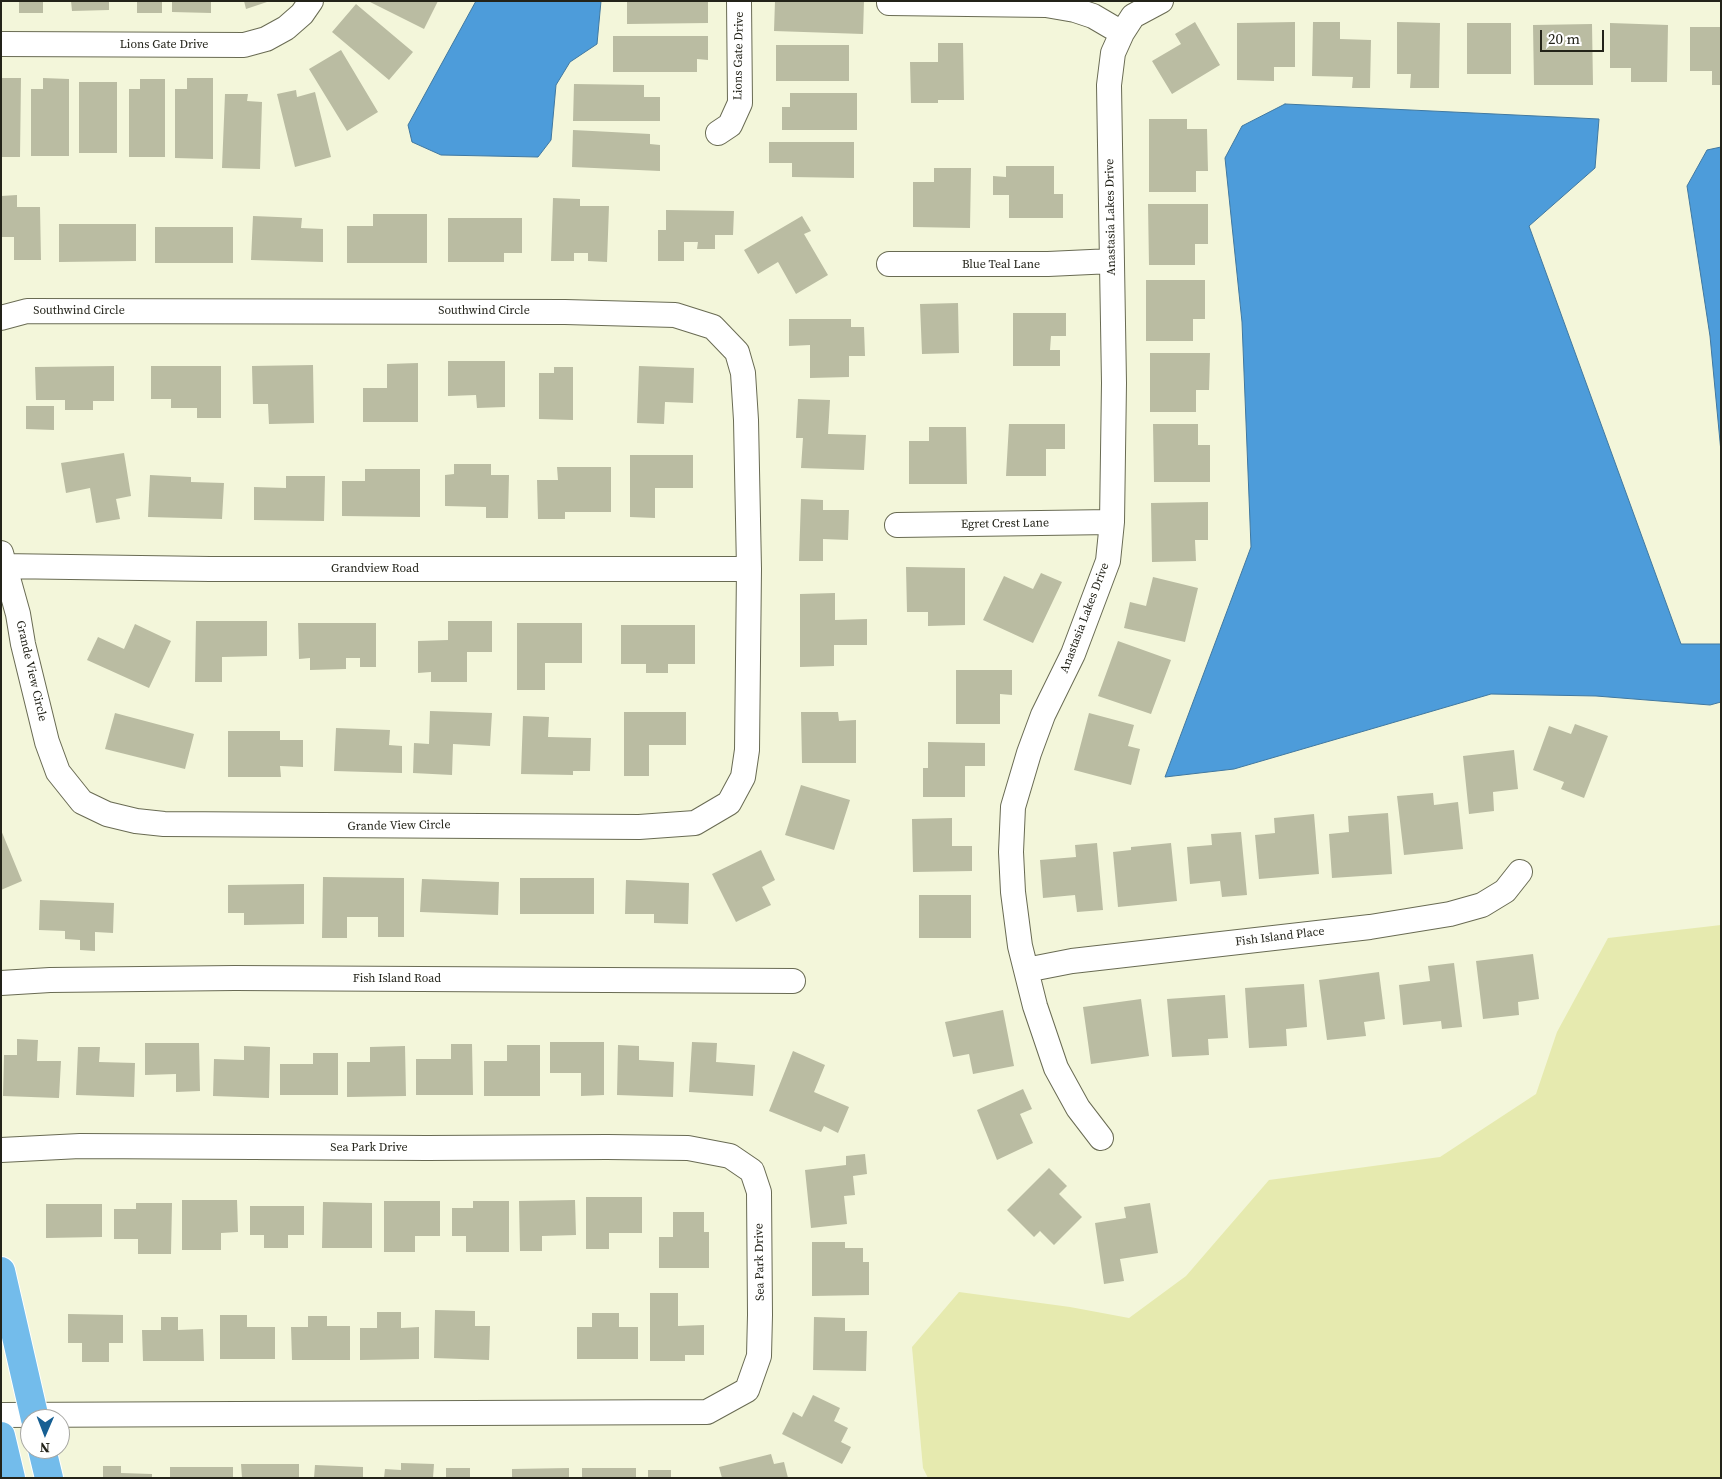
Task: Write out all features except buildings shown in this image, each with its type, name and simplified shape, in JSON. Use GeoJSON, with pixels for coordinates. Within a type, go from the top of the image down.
{"type":"FeatureCollection","features":[{"type":"Feature","properties":{"kind":"main road"},"geometry":{"type":"LineString","coordinates":[[1,1271],[33,1409]]}},
{"type":"Feature","properties":{"kind":"main road"},"geometry":{"type":"LineString","coordinates":[[1,1436],[11,1478]]}},
{"type":"Feature","properties":{"kind":"main road"},"geometry":{"type":"LineString","coordinates":[[44,1459],[49,1478]]}},
{"type":"Feature","properties":{"kind":"street","name":"Lions Gate Drive"},"geometry":{"type":"LineString","coordinates":[[1,44],[244,45],[266,39],[286,28],[302,14],[311,1]]}},
{"type":"Feature","properties":{"kind":"street","name":"Lions Gate Drive"},"geometry":{"type":"LineString","coordinates":[[718,133],[730,125],[740,103],[739,1]]}},
{"type":"Feature","properties":{"kind":"street","name":"Anastasia Lakes Drive"},"geometry":{"type":"LineString","coordinates":[[1102,1138],[1078,1108],[1056,1068],[1020,946],[1013,892],[1011,852],[1014,807],[1029,753],[1044,715],[1073,654],[1108,560],[1112,522],[1114,383],[1110,85],[1113,53],[1122,33],[1133,16],[1161,1]]}},
{"type":"Feature","properties":{"kind":"street"},"geometry":{"type":"LineString","coordinates":[[889,3],[1046,5],[1075,10],[1122,33]]}},
{"type":"Feature","properties":{"kind":"street","name":"Blue Teal Lane"},"geometry":{"type":"LineString","coordinates":[[889,264],[1038,264],[1112,261]]}},
{"type":"Feature","properties":{"kind":"street","name":"Southwind Circle"},"geometry":{"type":"LineString","coordinates":[[1,318],[27,311],[675,314],[713,327],[737,352],[743,373],[746,420],[749,569]]}},
{"type":"Feature","properties":{"kind":"street","name":"Egret Crest Lane"},"geometry":{"type":"LineString","coordinates":[[897,525],[1112,522]]}},
{"type":"Feature","properties":{"kind":"street","name":"Grande View Circle"},"geometry":{"type":"LineString","coordinates":[[2,562],[18,614],[23,644],[47,742],[58,772],[82,802],[107,814],[136,821],[164,824],[392,827],[442,825],[639,827],[695,822],[729,803],[743,777],[747,750],[749,569]]}},
{"type":"Feature","properties":{"kind":"street","name":"Grandview Road"},"geometry":{"type":"LineString","coordinates":[[2,562],[210,569],[749,569]]}},
{"type":"Feature","properties":{"kind":"street","name":"Fish Island Place"},"geometry":{"type":"LineString","coordinates":[[1026,970],[1072,961],[1370,926],[1450,914],[1482,905],[1505,891],[1520,872]]}},
{"type":"Feature","properties":{"kind":"street","name":"Fish Island Road"},"geometry":{"type":"LineString","coordinates":[[1,983],[50,980],[235,978],[793,981]]}},
{"type":"Feature","properties":{"kind":"street","name":"Sea Park Drive"},"geometry":{"type":"LineString","coordinates":[[1,1150],[80,1146],[688,1148],[730,1156],[752,1171],[759,1192],[759,1356],[747,1390],[707,1412],[70,1417]]}},
{"type":"Feature","properties":{"kind":"street","name":"Sea Park Drive"},"geometry":{"type":"LineString","coordinates":[[1,1415],[20,1416]]}},
{"type":"Feature","properties":{"kind":"green space"},"geometry":{"type":"Polygon","coordinates":[[[1721,925],[1721,1478],[928,1478],[923,1468],[912,1347],[959,1292],[1070,1307],[1129,1318],[1186,1276],[1269,1180],[1440,1157],[1536,1094],[1557,1032],[1608,938],[1721,925]]]}},
{"type":"Feature","properties":{"kind":"water"},"geometry":{"type":"Polygon","coordinates":[[[476,1],[601,1],[597,44],[570,62],[556,85],[551,140],[538,157],[441,155],[412,142],[408,125],[476,1]]]}},
{"type":"Feature","properties":{"kind":"water"},"geometry":{"type":"Polygon","coordinates":[[[1285,104],[1599,119],[1595,168],[1529,226],[1681,644],[1721,644],[1721,702],[1710,705],[1596,696],[1491,694],[1234,769],[1165,777],[1251,547],[1242,322],[1225,158],[1242,126],[1285,104]]]}},
{"type":"Feature","properties":{"kind":"water"},"geometry":{"type":"Polygon","coordinates":[[[1721,147],[1721,452],[1710,336],[1687,186],[1707,150],[1721,147]]]}}]}
